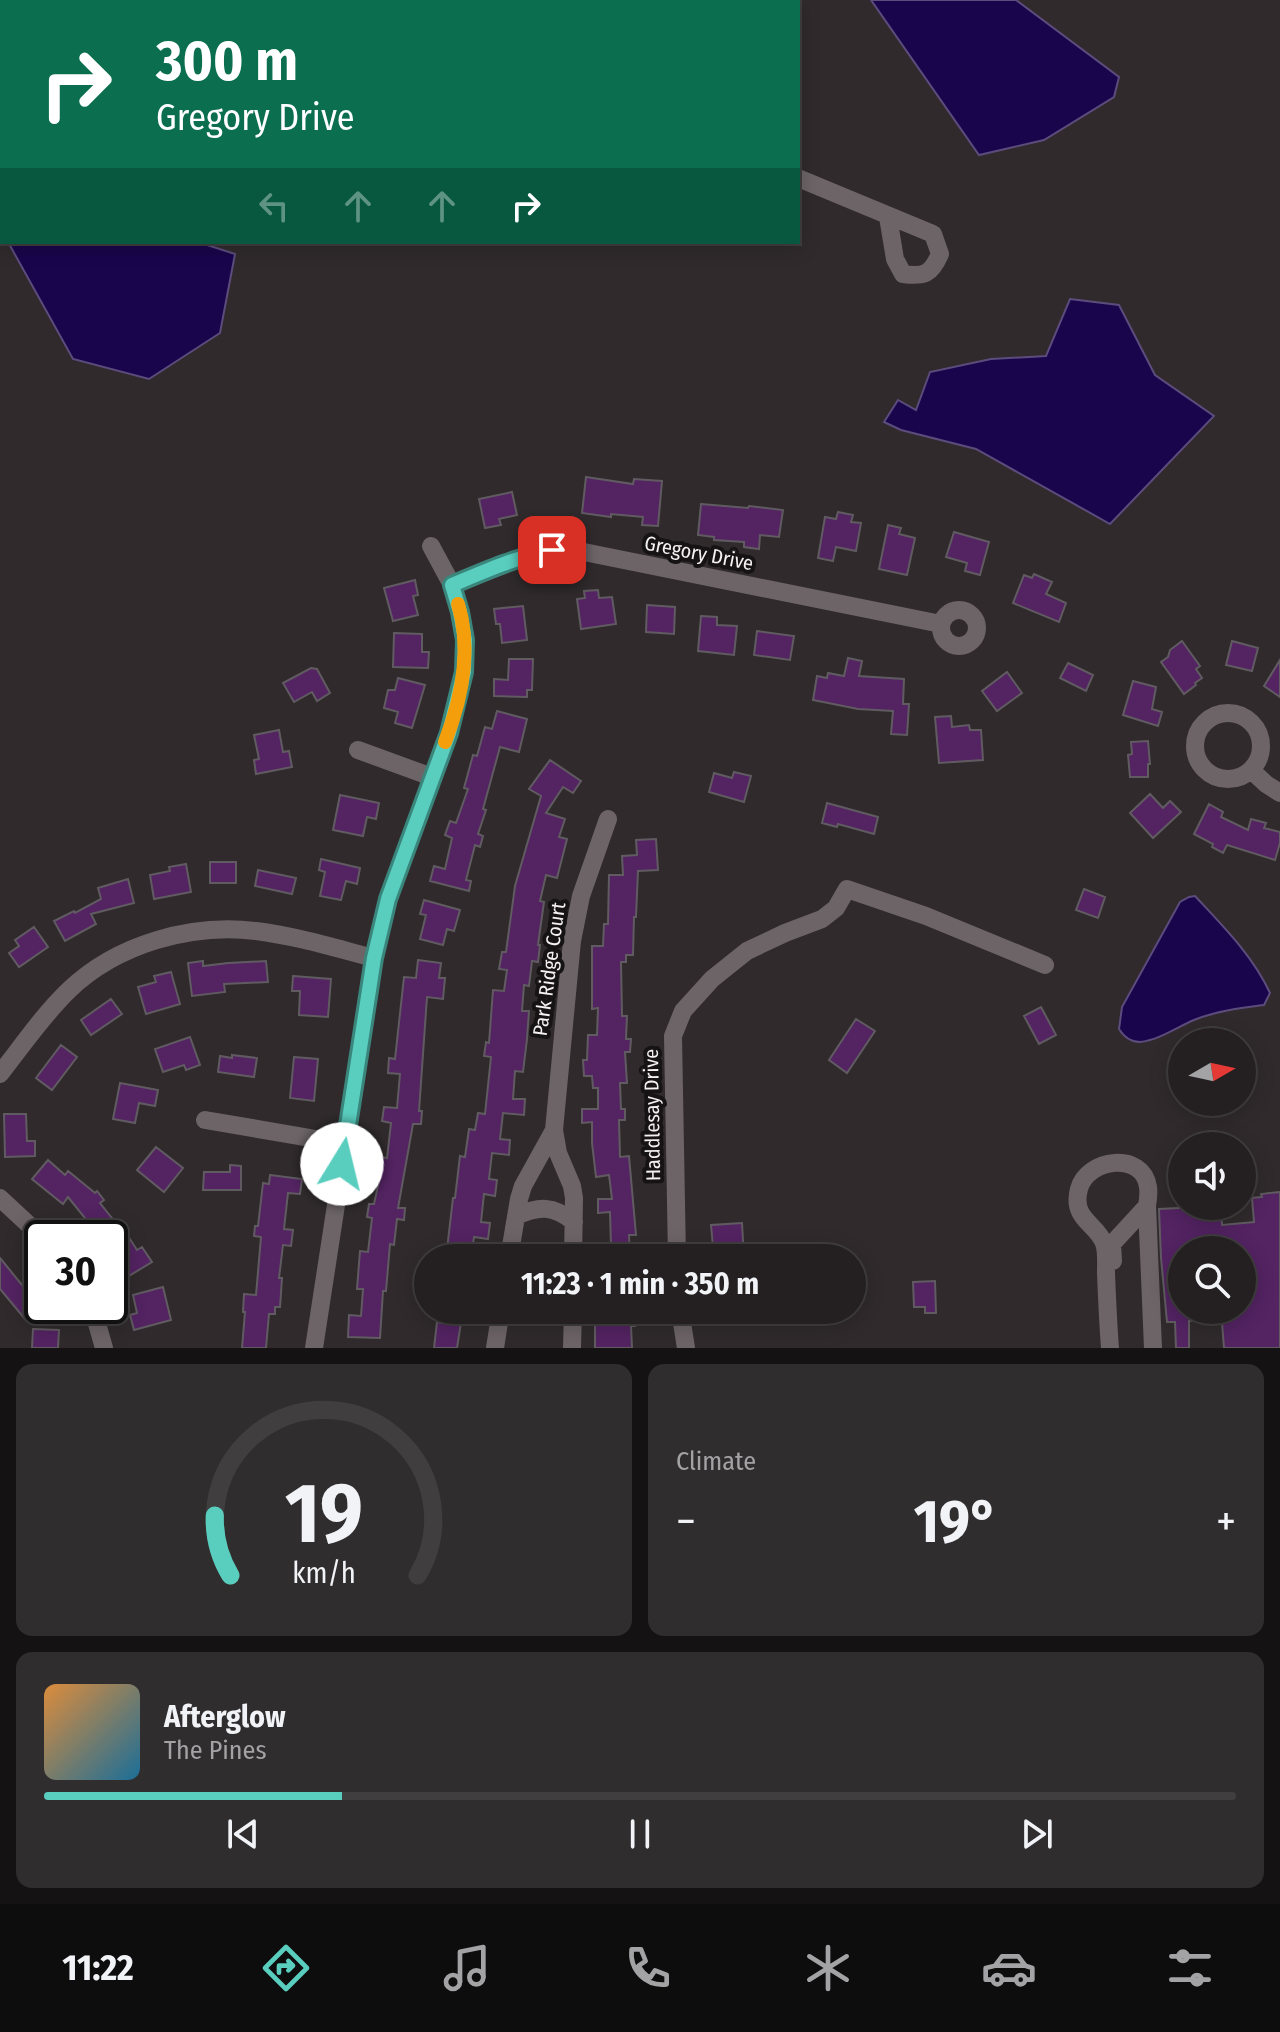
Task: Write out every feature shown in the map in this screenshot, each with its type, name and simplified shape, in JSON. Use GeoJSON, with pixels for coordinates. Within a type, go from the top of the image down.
{"type":"FeatureCollection","features":[{"type":"Feature","properties":{"kind":"street"},"geometry":{"type":"LineString","coordinates":[[800,179],[888,217]]}},
{"type":"Feature","properties":{"kind":"street"},"geometry":{"type":"LineString","coordinates":[[314,1348],[374,958],[388,899],[449,733],[464,672],[465,640],[460,612],[452,585],[431,546]]}},
{"type":"Feature","properties":{"kind":"street","name":"Gregory Drive"},"geometry":{"type":"LineString","coordinates":[[452,585],[529,555],[552,550],[579,551],[941,624]]}},
{"type":"Feature","properties":{"kind":"street"},"geometry":{"type":"LineString","coordinates":[[358,750],[432,777]]}},
{"type":"Feature","properties":{"kind":"street"},"geometry":{"type":"LineString","coordinates":[[1251,770],[1280,793]]}},
{"type":"Feature","properties":{"kind":"street","name":"Park Ridge Court"},"geometry":{"type":"LineString","coordinates":[[573,1244],[572,1186],[558,1153],[554,1130],[572,941],[581,896],[608,819]]}},
{"type":"Feature","properties":{"kind":"street","name":"Haddlesay Drive"},"geometry":{"type":"LineString","coordinates":[[677,1244],[673,1036],[683,1011],[712,979],[747,951],[822,919],[836,908],[847,889],[926,916],[1045,965]]}},
{"type":"Feature","properties":{"kind":"street"},"geometry":{"type":"LineString","coordinates":[[0,1074],[71,988],[132,948],[172,936],[214,930],[255,931],[374,958]]}},
{"type":"Feature","properties":{"kind":"street"},"geometry":{"type":"LineString","coordinates":[[205,1120],[345,1144]]}},
{"type":"Feature","properties":{"kind":"street","name":"Park Ridge Court"},"geometry":{"type":"LineString","coordinates":[[511,1244],[523,1186],[554,1130]]}},
{"type":"Feature","properties":{"kind":"street"},"geometry":{"type":"LineString","coordinates":[[1110,1348],[1105,1243],[1084,1218],[1078,1199],[1083,1179],[1095,1167],[1124,1163],[1145,1178],[1148,1186],[1153,1348]]}},
{"type":"Feature","properties":{"kind":"street"},"geometry":{"type":"LineString","coordinates":[[0,1198],[24,1220]]}},
{"type":"Feature","properties":{"kind":"street"},"geometry":{"type":"LineString","coordinates":[[1117,1348],[1112,1244],[1147,1206]]}},
{"type":"Feature","properties":{"kind":"street"},"geometry":{"type":"LineString","coordinates":[[516,1216],[539,1208],[563,1214],[574,1222]]}},
{"type":"Feature","properties":{"kind":"street"},"geometry":{"type":"LineString","coordinates":[[97,1324],[104,1348]]}},
{"type":"Feature","properties":{"kind":"street"},"geometry":{"type":"LineString","coordinates":[[495,1348],[499,1324]]}},
{"type":"Feature","properties":{"kind":"street"},"geometry":{"type":"LineString","coordinates":[[572,1348],[573,1324]]}},
{"type":"Feature","properties":{"kind":"street"},"geometry":{"type":"LineString","coordinates":[[682,1324],[686,1348]]}},
{"type":"Feature","properties":{"kind":"shaded area"},"geometry":{"type":"Polygon","coordinates":[[[871,0],[1016,0],[1119,77],[1114,97],[1044,140],[979,155],[871,0]]]}},
{"type":"Feature","properties":{"kind":"shaded area"},"geometry":{"type":"Polygon","coordinates":[[[9,244],[204,244],[235,254],[220,333],[149,379],[73,359],[9,244]]]}},
{"type":"Feature","properties":{"kind":"shaded area"},"geometry":{"type":"Polygon","coordinates":[[[1070,299],[1119,305],[1155,375],[1214,416],[1110,524],[976,449],[901,430],[884,422],[898,400],[916,410],[930,372],[991,359],[1046,356],[1070,299]]]}},
{"type":"Feature","properties":{"kind":"shaded area"},"geometry":{"type":"Polygon","coordinates":[[[1195,896],[1227,930],[1270,993],[1264,1005],[1202,1017],[1178,1028],[1168,1028],[1168,1033],[1147,1041],[1131,1040],[1119,1029],[1122,1007],[1180,902],[1195,896]]]}},
{"type":"Feature","properties":{"kind":"building"},"geometry":{"type":"Polygon","coordinates":[[[586,477],[633,484],[634,479],[662,481],[658,526],[642,525],[643,517],[582,513],[586,477]]]}},
{"type":"Feature","properties":{"kind":"building"},"geometry":{"type":"Polygon","coordinates":[[[512,492],[517,515],[499,519],[501,525],[485,528],[479,499],[512,492]]]}},
{"type":"Feature","properties":{"kind":"building"},"geometry":{"type":"Polygon","coordinates":[[[701,504],[783,510],[779,537],[760,535],[759,549],[744,547],[744,542],[714,540],[714,537],[698,535],[701,504]]]}},
{"type":"Feature","properties":{"kind":"building"},"geometry":{"type":"Polygon","coordinates":[[[838,512],[853,515],[851,522],[861,523],[856,551],[836,547],[833,561],[818,558],[825,517],[836,519],[838,512]]]}},
{"type":"Feature","properties":{"kind":"building"},"geometry":{"type":"Polygon","coordinates":[[[888,525],[901,528],[899,534],[915,538],[907,575],[879,569],[888,525]]]}},
{"type":"Feature","properties":{"kind":"building"},"geometry":{"type":"Polygon","coordinates":[[[954,532],[989,542],[980,575],[965,571],[967,563],[946,557],[954,532]]]}},
{"type":"Feature","properties":{"kind":"building"},"geometry":{"type":"Polygon","coordinates":[[[1034,574],[1052,582],[1046,594],[1066,603],[1059,622],[1013,603],[1024,575],[1032,578],[1034,574]]]}},
{"type":"Feature","properties":{"kind":"building"},"geometry":{"type":"Polygon","coordinates":[[[415,580],[418,595],[413,596],[418,615],[393,621],[384,588],[415,580]]]}},
{"type":"Feature","properties":{"kind":"building"},"geometry":{"type":"Polygon","coordinates":[[[598,590],[599,598],[612,597],[616,624],[581,629],[577,599],[585,598],[584,591],[598,590]]]}},
{"type":"Feature","properties":{"kind":"building"},"geometry":{"type":"Polygon","coordinates":[[[647,605],[675,607],[674,634],[646,632],[647,605]]]}},
{"type":"Feature","properties":{"kind":"building"},"geometry":{"type":"Polygon","coordinates":[[[523,606],[527,640],[502,643],[500,624],[496,624],[494,609],[523,606]]]}},
{"type":"Feature","properties":{"kind":"building"},"geometry":{"type":"Polygon","coordinates":[[[701,616],[717,617],[717,625],[737,626],[734,655],[698,651],[701,616]]]}},
{"type":"Feature","properties":{"kind":"building"},"geometry":{"type":"Polygon","coordinates":[[[757,631],[794,636],[790,660],[754,655],[757,631]]]}},
{"type":"Feature","properties":{"kind":"building"},"geometry":{"type":"Polygon","coordinates":[[[394,633],[422,634],[422,652],[429,652],[428,668],[393,667],[394,633]]]}},
{"type":"Feature","properties":{"kind":"building"},"geometry":{"type":"Polygon","coordinates":[[[1182,641],[1200,666],[1196,669],[1202,678],[1184,694],[1161,662],[1182,641]]]}},
{"type":"Feature","properties":{"kind":"building"},"geometry":{"type":"Polygon","coordinates":[[[1232,641],[1258,648],[1252,671],[1226,665],[1232,641]]]}},
{"type":"Feature","properties":{"kind":"building"},"geometry":{"type":"Polygon","coordinates":[[[848,658],[862,661],[859,676],[904,679],[903,704],[909,704],[907,735],[891,734],[893,711],[858,709],[813,700],[817,676],[827,678],[828,673],[844,676],[848,658]]]}},
{"type":"Feature","properties":{"kind":"building"},"geometry":{"type":"Polygon","coordinates":[[[509,659],[533,659],[532,690],[527,690],[527,697],[494,696],[494,679],[508,680],[509,659]]]}},
{"type":"Feature","properties":{"kind":"building"},"geometry":{"type":"Polygon","coordinates":[[[1280,660],[1280,697],[1264,686],[1280,660]]]}},
{"type":"Feature","properties":{"kind":"building"},"geometry":{"type":"Polygon","coordinates":[[[1068,663],[1093,675],[1086,691],[1060,678],[1068,663]]]}},
{"type":"Feature","properties":{"kind":"building"},"geometry":{"type":"Polygon","coordinates":[[[311,668],[317,669],[330,693],[317,701],[312,692],[294,702],[283,683],[311,668]]]}},
{"type":"Feature","properties":{"kind":"building"},"geometry":{"type":"Polygon","coordinates":[[[1007,672],[1022,693],[997,711],[982,691],[1007,672]]]}},
{"type":"Feature","properties":{"kind":"building"},"geometry":{"type":"Polygon","coordinates":[[[398,678],[425,685],[412,728],[395,723],[398,712],[384,708],[388,690],[395,690],[398,678]]]}},
{"type":"Feature","properties":{"kind":"building"},"geometry":{"type":"Polygon","coordinates":[[[1133,681],[1156,687],[1152,709],[1162,712],[1158,726],[1123,715],[1133,681]]]}},
{"type":"Feature","properties":{"kind":"building"},"geometry":{"type":"Polygon","coordinates":[[[497,711],[527,719],[519,752],[500,747],[478,834],[483,836],[480,847],[475,845],[466,880],[471,881],[469,891],[430,881],[434,866],[445,869],[452,838],[445,835],[450,821],[456,823],[468,789],[464,788],[473,755],[477,756],[485,727],[492,729],[497,711]]]}},
{"type":"Feature","properties":{"kind":"building"},"geometry":{"type":"Polygon","coordinates":[[[951,716],[952,727],[969,725],[970,730],[981,730],[983,760],[939,763],[935,717],[951,716]]]}},
{"type":"Feature","properties":{"kind":"building"},"geometry":{"type":"Polygon","coordinates":[[[279,730],[283,752],[289,751],[292,767],[256,774],[254,760],[259,759],[254,735],[279,730]]]}},
{"type":"Feature","properties":{"kind":"building"},"geometry":{"type":"Polygon","coordinates":[[[1148,741],[1148,777],[1130,777],[1128,755],[1132,754],[1131,742],[1148,741]]]}},
{"type":"Feature","properties":{"kind":"building"},"geometry":{"type":"Polygon","coordinates":[[[550,760],[581,781],[573,793],[563,787],[546,813],[565,819],[559,837],[567,839],[557,878],[546,875],[540,901],[544,902],[538,962],[532,961],[529,986],[524,985],[522,1011],[529,1011],[527,1039],[523,1072],[515,1071],[513,1099],[525,1099],[524,1115],[503,1113],[500,1139],[510,1140],[509,1155],[492,1153],[489,1179],[497,1180],[495,1196],[484,1194],[481,1222],[490,1223],[488,1239],[474,1237],[473,1244],[448,1244],[460,1156],[465,1157],[469,1129],[475,1130],[478,1113],[485,1114],[491,1057],[484,1056],[486,1042],[489,1043],[493,990],[504,991],[507,970],[499,969],[502,952],[506,952],[515,886],[541,796],[529,789],[550,760]]]}},
{"type":"Feature","properties":{"kind":"building"},"geometry":{"type":"Polygon","coordinates":[[[734,772],[751,776],[744,802],[709,792],[714,773],[732,778],[734,772]]]}},
{"type":"Feature","properties":{"kind":"building"},"geometry":{"type":"Polygon","coordinates":[[[1150,794],[1163,808],[1170,801],[1181,812],[1153,838],[1130,813],[1150,794]]]}},
{"type":"Feature","properties":{"kind":"building"},"geometry":{"type":"Polygon","coordinates":[[[340,795],[379,803],[376,819],[367,817],[363,836],[333,830],[340,795]]]}},
{"type":"Feature","properties":{"kind":"building"},"geometry":{"type":"Polygon","coordinates":[[[827,803],[878,817],[874,834],[822,823],[827,803]]]}},
{"type":"Feature","properties":{"kind":"building"},"geometry":{"type":"Polygon","coordinates":[[[1209,804],[1223,812],[1221,817],[1248,830],[1251,819],[1266,823],[1264,828],[1280,832],[1275,860],[1227,845],[1223,853],[1194,834],[1209,804]]]}},
{"type":"Feature","properties":{"kind":"building"},"geometry":{"type":"Polygon","coordinates":[[[656,839],[658,870],[638,871],[633,955],[626,955],[626,962],[621,962],[622,1016],[627,1016],[626,1039],[631,1039],[630,1052],[625,1052],[627,1083],[620,1083],[621,1109],[625,1109],[625,1120],[619,1120],[620,1157],[629,1156],[636,1235],[629,1235],[629,1244],[611,1244],[610,1212],[598,1213],[598,1199],[612,1199],[609,1175],[596,1177],[592,1122],[582,1123],[582,1109],[598,1109],[598,1088],[593,1088],[592,1076],[584,1076],[583,1060],[587,1060],[588,1035],[597,1035],[598,1008],[592,1009],[592,946],[603,946],[604,924],[608,924],[609,875],[623,875],[622,856],[637,855],[636,840],[656,839]]]}},
{"type":"Feature","properties":{"kind":"building"},"geometry":{"type":"Polygon","coordinates":[[[321,859],[360,868],[357,884],[346,881],[341,900],[320,896],[325,872],[319,870],[321,859]]]}},
{"type":"Feature","properties":{"kind":"building"},"geometry":{"type":"Polygon","coordinates":[[[210,862],[236,862],[236,883],[210,883],[210,862]]]}},
{"type":"Feature","properties":{"kind":"building"},"geometry":{"type":"Polygon","coordinates":[[[186,864],[191,892],[154,899],[150,875],[186,864]]]}},
{"type":"Feature","properties":{"kind":"building"},"geometry":{"type":"Polygon","coordinates":[[[258,870],[296,878],[292,894],[255,886],[258,870]]]}},
{"type":"Feature","properties":{"kind":"building"},"geometry":{"type":"Polygon","coordinates":[[[128,879],[134,903],[91,914],[96,924],[65,941],[54,921],[101,899],[98,888],[128,879]]]}},
{"type":"Feature","properties":{"kind":"building"},"geometry":{"type":"Polygon","coordinates":[[[1084,889],[1105,897],[1098,918],[1076,910],[1084,889]]]}},
{"type":"Feature","properties":{"kind":"building"},"geometry":{"type":"Polygon","coordinates":[[[424,900],[460,910],[454,931],[447,929],[443,945],[420,939],[426,915],[420,914],[424,900]]]}},
{"type":"Feature","properties":{"kind":"building"},"geometry":{"type":"Polygon","coordinates":[[[34,927],[48,947],[19,967],[9,953],[19,946],[15,940],[34,927]]]}},
{"type":"Feature","properties":{"kind":"building"},"geometry":{"type":"Polygon","coordinates":[[[418,960],[441,963],[439,978],[445,978],[443,999],[427,997],[419,1111],[422,1111],[421,1124],[413,1124],[398,1208],[405,1208],[404,1220],[397,1219],[394,1245],[390,1244],[380,1338],[348,1337],[349,1315],[361,1316],[363,1289],[357,1289],[360,1251],[368,1252],[372,1218],[367,1217],[369,1204],[374,1204],[381,1172],[372,1170],[375,1156],[387,1158],[391,1123],[382,1121],[384,1107],[397,1108],[400,1074],[388,1073],[389,1058],[395,1059],[404,977],[416,978],[418,960]]]}},
{"type":"Feature","properties":{"kind":"building"},"geometry":{"type":"Polygon","coordinates":[[[203,961],[203,966],[266,961],[268,982],[224,984],[225,992],[192,996],[188,963],[203,961]]]}},
{"type":"Feature","properties":{"kind":"building"},"geometry":{"type":"Polygon","coordinates":[[[171,972],[180,1004],[146,1014],[138,987],[156,982],[154,976],[171,972]]]}},
{"type":"Feature","properties":{"kind":"building"},"geometry":{"type":"Polygon","coordinates":[[[293,976],[331,979],[328,1017],[299,1015],[300,991],[292,991],[293,976]]]}},
{"type":"Feature","properties":{"kind":"building"},"geometry":{"type":"Polygon","coordinates":[[[111,999],[122,1014],[91,1035],[81,1020],[111,999]]]}},
{"type":"Feature","properties":{"kind":"building"},"geometry":{"type":"Polygon","coordinates":[[[1041,1007],[1056,1035],[1039,1044],[1024,1016],[1041,1007]]]}},
{"type":"Feature","properties":{"kind":"building"},"geometry":{"type":"Polygon","coordinates":[[[856,1019],[875,1031],[847,1073],[829,1060],[856,1019]]]}},
{"type":"Feature","properties":{"kind":"building"},"geometry":{"type":"Polygon","coordinates":[[[190,1037],[200,1065],[186,1070],[184,1065],[163,1072],[155,1049],[190,1037]]]}},
{"type":"Feature","properties":{"kind":"building"},"geometry":{"type":"Polygon","coordinates":[[[61,1045],[77,1057],[52,1090],[36,1078],[61,1045]]]}},
{"type":"Feature","properties":{"kind":"building"},"geometry":{"type":"Polygon","coordinates":[[[232,1055],[257,1058],[254,1077],[218,1072],[220,1056],[232,1058],[232,1055]]]}},
{"type":"Feature","properties":{"kind":"building"},"geometry":{"type":"Polygon","coordinates":[[[294,1057],[318,1059],[314,1101],[290,1098],[294,1057]]]}},
{"type":"Feature","properties":{"kind":"building"},"geometry":{"type":"Polygon","coordinates":[[[120,1083],[158,1090],[155,1106],[139,1103],[135,1123],[113,1119],[120,1083]]]}},
{"type":"Feature","properties":{"kind":"building"},"geometry":{"type":"Polygon","coordinates":[[[4,1114],[26,1114],[27,1141],[35,1141],[35,1156],[5,1157],[4,1114]]]}},
{"type":"Feature","properties":{"kind":"building"},"geometry":{"type":"Polygon","coordinates":[[[156,1147],[183,1168],[164,1192],[137,1170],[156,1147]]]}},
{"type":"Feature","properties":{"kind":"building"},"geometry":{"type":"Polygon","coordinates":[[[48,1160],[65,1175],[68,1171],[95,1193],[97,1191],[104,1200],[100,1203],[113,1220],[87,1220],[68,1197],[63,1204],[32,1179],[48,1160]]]}},
{"type":"Feature","properties":{"kind":"building"},"geometry":{"type":"Polygon","coordinates":[[[230,1165],[241,1166],[241,1190],[203,1190],[204,1172],[230,1172],[230,1165]]]}},
{"type":"Feature","properties":{"kind":"building"},"geometry":{"type":"Polygon","coordinates":[[[270,1175],[302,1179],[300,1194],[288,1193],[284,1229],[293,1230],[291,1246],[283,1245],[279,1278],[282,1278],[280,1307],[275,1307],[275,1314],[269,1314],[266,1348],[242,1348],[244,1294],[256,1295],[261,1237],[254,1236],[255,1226],[258,1226],[263,1183],[269,1184],[270,1175]]]}},
{"type":"Feature","properties":{"kind":"building"},"geometry":{"type":"Polygon","coordinates":[[[1280,1192],[1280,1348],[1224,1348],[1222,1324],[1256,1324],[1256,1236],[1168,1236],[1167,1322],[1159,1209],[1168,1209],[1168,1220],[1222,1220],[1222,1225],[1254,1222],[1256,1198],[1280,1192]]]}},
{"type":"Feature","properties":{"kind":"building"},"geometry":{"type":"Polygon","coordinates":[[[742,1223],[743,1244],[713,1244],[711,1225],[742,1223]]]}},
{"type":"Feature","properties":{"kind":"building"},"geometry":{"type":"Polygon","coordinates":[[[128,1236],[137,1250],[142,1247],[152,1262],[128,1277],[128,1236]]]}},
{"type":"Feature","properties":{"kind":"building"},"geometry":{"type":"Polygon","coordinates":[[[0,1258],[24,1287],[24,1318],[0,1289],[0,1258]]]}},
{"type":"Feature","properties":{"kind":"building"},"geometry":{"type":"Polygon","coordinates":[[[935,1281],[936,1313],[925,1313],[925,1307],[914,1307],[913,1282],[935,1281]]]}},
{"type":"Feature","properties":{"kind":"building"},"geometry":{"type":"Polygon","coordinates":[[[163,1287],[171,1320],[134,1330],[130,1315],[137,1313],[133,1295],[163,1287]]]}},
{"type":"Feature","properties":{"kind":"building"},"geometry":{"type":"Polygon","coordinates":[[[437,1324],[461,1324],[457,1348],[434,1348],[437,1324]]]}},
{"type":"Feature","properties":{"kind":"building"},"geometry":{"type":"Polygon","coordinates":[[[595,1324],[635,1324],[631,1326],[632,1348],[595,1348],[595,1324]]]}},
{"type":"Feature","properties":{"kind":"building"},"geometry":{"type":"Polygon","coordinates":[[[1175,1324],[1189,1324],[1189,1348],[1176,1348],[1175,1324]]]}},
{"type":"Feature","properties":{"kind":"building"},"geometry":{"type":"Polygon","coordinates":[[[33,1329],[59,1330],[58,1348],[32,1348],[33,1329]]]}},
{"type":"Feature","properties":{"kind":"slow traffic"},"geometry":{"type":"LineString","coordinates":[[445,742],[464,672],[465,640],[458,604]]}},
{"type":"Feature","properties":{"kind":"route"},"geometry":{"type":"LineString","coordinates":[[342,1164],[374,958],[388,899],[449,733],[464,672],[465,640],[452,585],[505,563],[552,550]]}}]}
